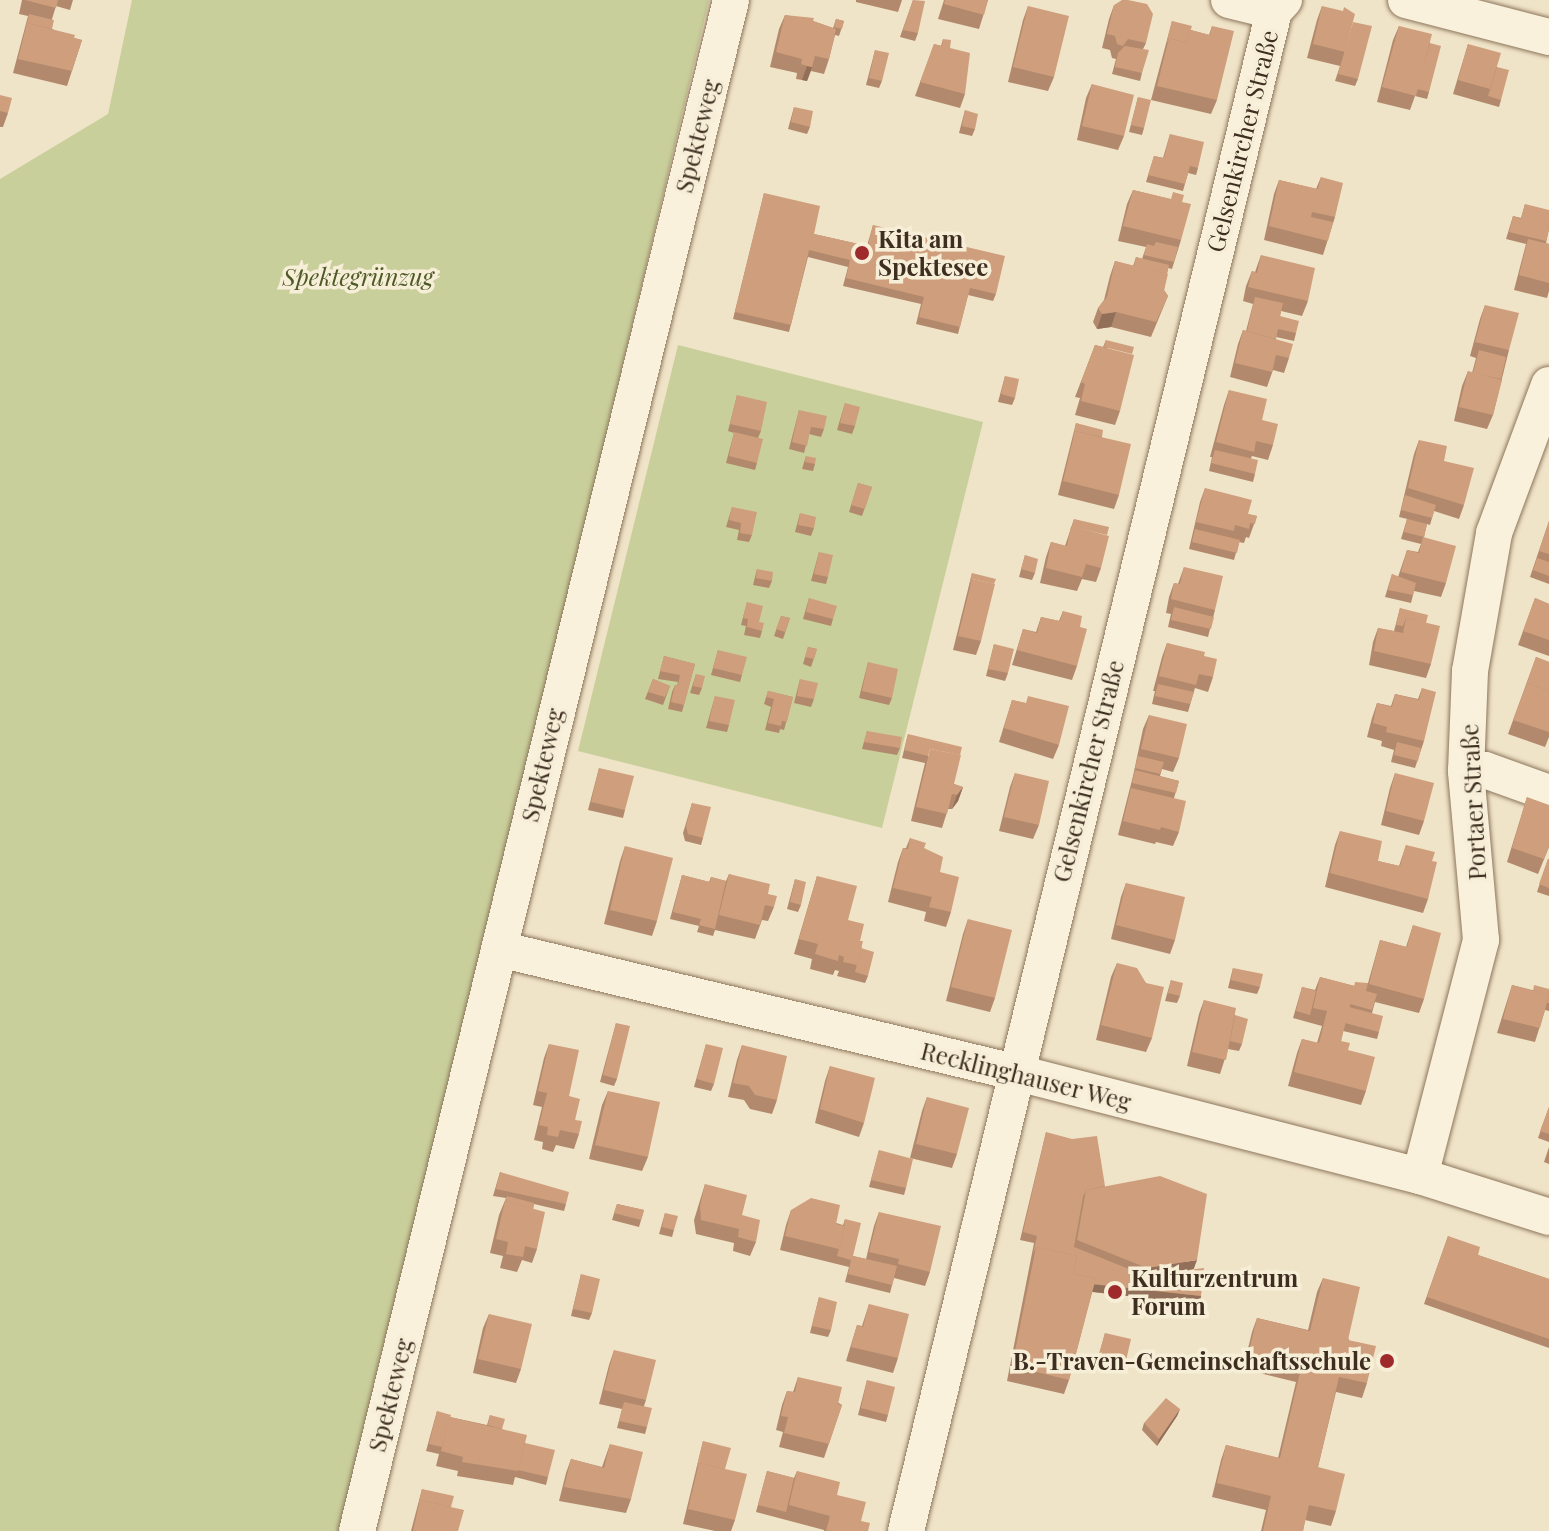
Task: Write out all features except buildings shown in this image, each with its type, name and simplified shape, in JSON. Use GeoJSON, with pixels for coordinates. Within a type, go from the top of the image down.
{"type":"FeatureCollection","features":[{"type":"Feature","properties":{"kind":"street","name":"Spekteweg"},"geometry":{"type":"LineString","coordinates":[[357,1531],[731,0]]}},
{"type":"Feature","properties":{"kind":"street"},"geometry":{"type":"LineString","coordinates":[[1229,0],[1279,6]]}},
{"type":"Feature","properties":{"kind":"street"},"geometry":{"type":"LineString","coordinates":[[1406,0],[1549,37]]}},
{"type":"Feature","properties":{"kind":"street","name":"Gelsenkircher Straße"},"geometry":{"type":"LineString","coordinates":[[906,1531],[1014,1072],[1279,6]]}},
{"type":"Feature","properties":{"kind":"street","name":"Portaer Straße"},"geometry":{"type":"LineString","coordinates":[[1420,1176],[1481,940],[1466,771],[1470,671],[1494,533],[1549,385]]}},
{"type":"Feature","properties":{"kind":"street"},"geometry":{"type":"LineString","coordinates":[[1466,771],[1485,770],[1549,793]]}},
{"type":"Feature","properties":{"kind":"street","name":"Recklinghauser Weg"},"geometry":{"type":"LineString","coordinates":[[499,949],[1014,1072],[1420,1176],[1549,1217]]}},
{"type":"Feature","properties":{"kind":"green space","name":"Spektegrünzug"},"geometry":{"type":"Polygon","coordinates":[[[132,0],[709,0],[491,923],[481,949],[339,1531],[0,1531],[0,179],[108,114],[132,0]]]}},
{"type":"Feature","properties":{"kind":"green space"},"geometry":{"type":"Polygon","coordinates":[[[678,345],[983,422],[882,828],[578,751],[678,345]]]}},
{"type":"Feature","properties":{"kind":"place","name":"Kita am Spektesee"},"geometry":{"type":"Point","coordinates":[862,253]}},
{"type":"Feature","properties":{"kind":"place","name":"Kulturzentrum Forum"},"geometry":{"type":"Point","coordinates":[1115,1292]}},
{"type":"Feature","properties":{"kind":"place","name":"B.-Traven-Gemeinschaftsschule"},"geometry":{"type":"Point","coordinates":[1387,1361]}}]}
